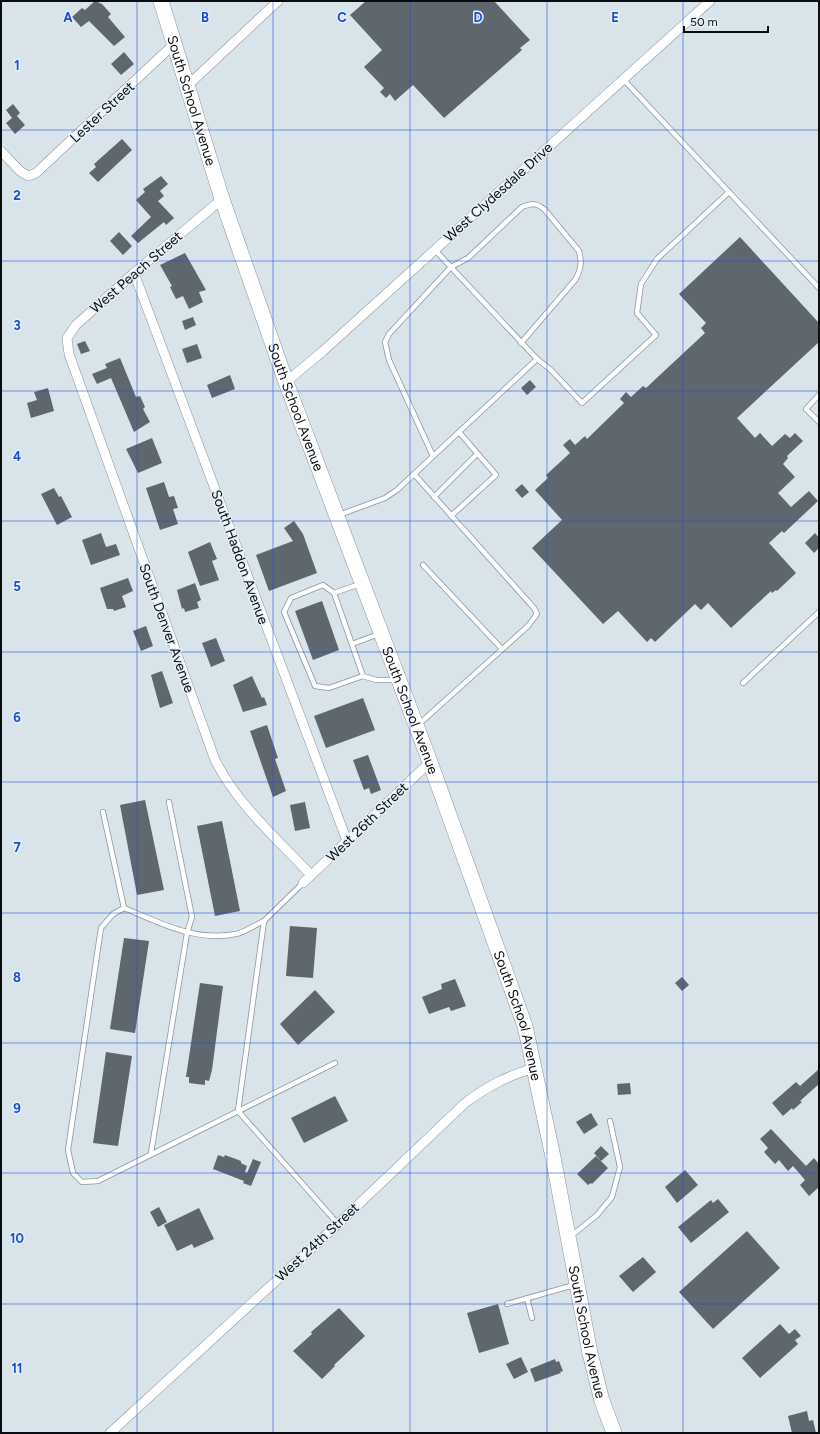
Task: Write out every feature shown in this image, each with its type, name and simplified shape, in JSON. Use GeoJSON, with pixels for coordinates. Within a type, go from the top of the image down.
{"type":"FeatureCollection","features":[{"type":"Feature","properties":{"kind":"main road","name":"South School Avenue"},"geometry":{"type":"LineString","coordinates":[[161,1],[173,45],[222,199],[286,382],[430,762],[525,1026],[553,1157],[590,1353],[602,1401],[614,1433]]}},
{"type":"Feature","properties":{"kind":"street"},"geometry":{"type":"LineString","coordinates":[[186,87],[278,1]]}},
{"type":"Feature","properties":{"kind":"street","name":"West Clydesdale Drive"},"geometry":{"type":"LineString","coordinates":[[286,382],[323,351],[710,1]]}},
{"type":"Feature","properties":{"kind":"street","name":"Lester Street"},"geometry":{"type":"LineString","coordinates":[[1,151],[20,171],[28,176],[36,173],[173,45]]}},
{"type":"Feature","properties":{"kind":"street","name":"West Peach Street"},"geometry":{"type":"LineString","coordinates":[[69,354],[67,338],[76,325],[134,273],[222,199]]}},
{"type":"Feature","properties":{"kind":"street","name":"South Haddon Avenue"},"geometry":{"type":"LineString","coordinates":[[134,273],[347,841]]}},
{"type":"Feature","properties":{"kind":"street","name":"South Denver Avenue"},"geometry":{"type":"LineString","coordinates":[[69,354],[215,760],[222,774],[242,802],[311,875]]}},
{"type":"Feature","properties":{"kind":"street","name":"West 26th Street"},"geometry":{"type":"LineString","coordinates":[[303,883],[430,762]]}},
{"type":"Feature","properties":{"kind":"street","name":"West 24th Street"},"geometry":{"type":"LineString","coordinates":[[110,1433],[338,1224],[465,1103],[485,1088],[510,1075],[534,1068]]}},
{"type":"Feature","properties":{"kind":"lane"},"geometry":{"type":"LineString","coordinates":[[623,79],[819,288]]}},
{"type":"Feature","properties":{"kind":"lane"},"geometry":{"type":"LineString","coordinates":[[435,250],[521,343],[551,370],[582,402],[656,335],[637,313],[641,284],[657,259],[729,192]]}},
{"type":"Feature","properties":{"kind":"lane"},"geometry":{"type":"LineString","coordinates":[[433,456],[389,360],[385,342],[389,334],[451,268],[468,258],[522,207],[531,203],[539,205],[545,210],[579,251],[581,259],[580,271],[575,280],[521,343]]}},
{"type":"Feature","properties":{"kind":"lane"},"geometry":{"type":"LineString","coordinates":[[337,516],[385,498],[397,490],[537,359]]}},
{"type":"Feature","properties":{"kind":"lane"},"geometry":{"type":"LineString","coordinates":[[819,395],[806,409],[819,422]]}},
{"type":"Feature","properties":{"kind":"lane"},"geometry":{"type":"LineString","coordinates":[[451,516],[496,475],[459,432]]}},
{"type":"Feature","properties":{"kind":"lane"},"geometry":{"type":"LineString","coordinates":[[434,497],[477,454]]}},
{"type":"Feature","properties":{"kind":"lane"},"geometry":{"type":"LineString","coordinates":[[414,474],[537,612],[535,619],[417,727]]}},
{"type":"Feature","properties":{"kind":"lane"},"geometry":{"type":"LineString","coordinates":[[423,565],[502,649]]}},
{"type":"Feature","properties":{"kind":"lane"},"geometry":{"type":"LineString","coordinates":[[334,593],[362,584]]}},
{"type":"Feature","properties":{"kind":"lane"},"geometry":{"type":"LineString","coordinates":[[363,676],[334,593],[323,585],[291,598],[284,612],[315,686],[329,688],[363,676],[376,680],[399,680]]}},
{"type":"Feature","properties":{"kind":"lane"},"geometry":{"type":"LineString","coordinates":[[743,683],[819,612]]}},
{"type":"Feature","properties":{"kind":"lane"},"geometry":{"type":"LineString","coordinates":[[352,644],[381,633]]}},
{"type":"Feature","properties":{"kind":"lane"},"geometry":{"type":"LineString","coordinates":[[151,1153],[187,933],[192,917],[169,802]]}},
{"type":"Feature","properties":{"kind":"lane"},"geometry":{"type":"LineString","coordinates":[[103,812],[124,908]]}},
{"type":"Feature","properties":{"kind":"lane"},"geometry":{"type":"LineString","coordinates":[[124,908],[187,933],[211,937],[237,933],[264,921],[303,883]]}},
{"type":"Feature","properties":{"kind":"lane"},"geometry":{"type":"LineString","coordinates":[[124,908],[113,914],[101,928],[68,1150],[73,1173],[82,1182],[98,1181],[151,1153],[336,1063]]}},
{"type":"Feature","properties":{"kind":"lane"},"geometry":{"type":"LineString","coordinates":[[264,921],[238,1111],[338,1224]]}},
{"type":"Feature","properties":{"kind":"lane"},"geometry":{"type":"LineString","coordinates":[[568,1238],[597,1215],[612,1197],[620,1168],[610,1121]]}},
{"type":"Feature","properties":{"kind":"lane"},"geometry":{"type":"LineString","coordinates":[[507,1304],[576,1285]]}},
{"type":"Feature","properties":{"kind":"lane"},"geometry":{"type":"LineString","coordinates":[[527,1298],[532,1318]]}},
{"type":"Feature","properties":{"kind":"building"},"geometry":{"type":"Polygon","coordinates":[[[95,1],[102,4],[111,14],[108,17],[125,37],[114,46],[89,21],[81,27],[72,17],[82,8],[85,10],[95,1]]]}},
{"type":"Feature","properties":{"kind":"building"},"geometry":{"type":"Polygon","coordinates":[[[366,1],[494,1],[530,40],[520,48],[522,50],[444,118],[413,85],[395,101],[390,94],[386,98],[380,92],[384,88],[364,67],[382,50],[350,15],[366,1]]]}},
{"type":"Feature","properties":{"kind":"building"},"geometry":{"type":"Polygon","coordinates":[[[124,52],[134,64],[121,75],[111,64],[124,52]]]}},
{"type":"Feature","properties":{"kind":"building"},"geometry":{"type":"Polygon","coordinates":[[[13,104],[20,113],[17,116],[25,125],[15,134],[6,123],[12,118],[6,110],[13,104]]]}},
{"type":"Feature","properties":{"kind":"building"},"geometry":{"type":"Polygon","coordinates":[[[122,139],[132,150],[98,182],[89,173],[96,167],[94,164],[122,139]]]}},
{"type":"Feature","properties":{"kind":"building"},"geometry":{"type":"Polygon","coordinates":[[[161,176],[168,184],[160,191],[164,196],[158,201],[174,218],[166,225],[164,222],[138,243],[131,236],[151,217],[136,200],[145,192],[143,189],[161,176]]]}},
{"type":"Feature","properties":{"kind":"building"},"geometry":{"type":"Polygon","coordinates":[[[119,232],[132,246],[123,255],[110,241],[119,232]]]}},
{"type":"Feature","properties":{"kind":"building"},"geometry":{"type":"Polygon","coordinates":[[[740,237],[819,323],[819,342],[737,418],[755,438],[760,433],[772,446],[785,434],[790,438],[795,433],[803,441],[787,456],[788,458],[783,464],[795,477],[778,493],[791,507],[809,491],[818,501],[784,533],[782,531],[769,543],[796,573],[777,591],[776,590],[772,593],[771,591],[731,628],[708,603],[701,610],[695,604],[655,642],[651,638],[647,642],[618,611],[603,624],[532,548],[562,520],[535,490],[548,478],[546,475],[570,453],[563,445],[570,439],[575,445],[585,436],[587,439],[624,403],[620,399],[626,392],[631,397],[643,386],[646,388],[705,333],[701,328],[706,323],[679,294],[740,237]]]}},
{"type":"Feature","properties":{"kind":"building"},"geometry":{"type":"Polygon","coordinates":[[[185,253],[206,290],[199,292],[203,302],[189,309],[183,296],[176,299],[170,287],[172,286],[160,265],[185,253]]]}},
{"type":"Feature","properties":{"kind":"building"},"geometry":{"type":"Polygon","coordinates":[[[193,317],[196,325],[185,330],[182,321],[193,317]]]}},
{"type":"Feature","properties":{"kind":"building"},"geometry":{"type":"Polygon","coordinates":[[[85,341],[90,351],[81,354],[77,344],[85,341]]]}},
{"type":"Feature","properties":{"kind":"building"},"geometry":{"type":"Polygon","coordinates":[[[197,344],[202,358],[187,363],[182,349],[197,344]]]}},
{"type":"Feature","properties":{"kind":"building"},"geometry":{"type":"Polygon","coordinates":[[[120,358],[136,397],[140,396],[145,407],[143,409],[150,422],[134,432],[111,378],[97,384],[92,374],[107,368],[105,364],[120,358]]]}},
{"type":"Feature","properties":{"kind":"building"},"geometry":{"type":"Polygon","coordinates":[[[230,375],[235,389],[212,398],[207,385],[230,375]]]}},
{"type":"Feature","properties":{"kind":"building"},"geometry":{"type":"Polygon","coordinates":[[[530,380],[536,387],[527,395],[521,388],[530,380]]]}},
{"type":"Feature","properties":{"kind":"building"},"geometry":{"type":"Polygon","coordinates":[[[48,388],[54,411],[31,418],[27,403],[37,400],[34,392],[48,388]]]}},
{"type":"Feature","properties":{"kind":"building"},"geometry":{"type":"Polygon","coordinates":[[[152,438],[162,463],[138,473],[126,449],[152,438]]]}},
{"type":"Feature","properties":{"kind":"building"},"geometry":{"type":"Polygon","coordinates":[[[164,482],[169,497],[174,496],[178,508],[173,509],[178,524],[160,530],[146,488],[164,482]]]}},
{"type":"Feature","properties":{"kind":"building"},"geometry":{"type":"Polygon","coordinates":[[[522,484],[529,492],[522,498],[515,490],[522,484]]]}},
{"type":"Feature","properties":{"kind":"building"},"geometry":{"type":"Polygon","coordinates":[[[54,488],[59,497],[61,496],[72,517],[57,525],[41,494],[54,488]]]}},
{"type":"Feature","properties":{"kind":"building"},"geometry":{"type":"Polygon","coordinates":[[[294,521],[303,534],[317,573],[269,591],[256,555],[293,541],[284,528],[294,521]]]}},
{"type":"Feature","properties":{"kind":"building"},"geometry":{"type":"Polygon","coordinates":[[[101,533],[106,547],[116,544],[120,555],[91,565],[82,540],[101,533]]]}},
{"type":"Feature","properties":{"kind":"building"},"geometry":{"type":"Polygon","coordinates":[[[815,533],[819,538],[819,548],[814,553],[805,543],[815,533]]]}},
{"type":"Feature","properties":{"kind":"building"},"geometry":{"type":"Polygon","coordinates":[[[210,542],[217,559],[212,561],[219,580],[200,586],[188,552],[210,542]]]}},
{"type":"Feature","properties":{"kind":"building"},"geometry":{"type":"Polygon","coordinates":[[[128,578],[133,591],[122,596],[126,607],[114,611],[113,609],[107,609],[100,588],[128,578]]]}},
{"type":"Feature","properties":{"kind":"building"},"geometry":{"type":"Polygon","coordinates":[[[195,583],[201,600],[197,602],[199,608],[185,612],[184,608],[182,609],[177,590],[195,583]]]}},
{"type":"Feature","properties":{"kind":"building"},"geometry":{"type":"Polygon","coordinates":[[[322,601],[339,650],[313,660],[295,611],[322,601]]]}},
{"type":"Feature","properties":{"kind":"building"},"geometry":{"type":"Polygon","coordinates":[[[146,626],[153,646],[141,651],[133,631],[146,626]]]}},
{"type":"Feature","properties":{"kind":"building"},"geometry":{"type":"Polygon","coordinates":[[[216,638],[225,661],[211,667],[202,643],[216,638]]]}},
{"type":"Feature","properties":{"kind":"building"},"geometry":{"type":"Polygon","coordinates":[[[162,671],[173,703],[160,708],[151,675],[162,671]]]}},
{"type":"Feature","properties":{"kind":"building"},"geometry":{"type":"Polygon","coordinates":[[[252,676],[262,698],[264,697],[267,705],[243,712],[233,685],[252,676]]]}},
{"type":"Feature","properties":{"kind":"building"},"geometry":{"type":"Polygon","coordinates":[[[363,698],[375,730],[326,748],[314,716],[363,698]]]}},
{"type":"Feature","properties":{"kind":"building"},"geometry":{"type":"Polygon","coordinates":[[[267,725],[278,758],[275,759],[286,791],[273,797],[250,731],[267,725]]]}},
{"type":"Feature","properties":{"kind":"building"},"geometry":{"type":"Polygon","coordinates":[[[368,755],[381,790],[371,794],[369,788],[364,790],[353,760],[368,755]]]}},
{"type":"Feature","properties":{"kind":"building"},"geometry":{"type":"Polygon","coordinates":[[[145,800],[164,890],[137,895],[120,805],[145,800]]]}},
{"type":"Feature","properties":{"kind":"building"},"geometry":{"type":"Polygon","coordinates":[[[305,802],[310,828],[295,831],[290,805],[305,802]]]}},
{"type":"Feature","properties":{"kind":"building"},"geometry":{"type":"Polygon","coordinates":[[[222,821],[240,911],[215,916],[197,826],[222,821]]]}},
{"type":"Feature","properties":{"kind":"building"},"geometry":{"type":"Polygon","coordinates":[[[290,926],[317,928],[313,978],[286,976],[290,926]]]}},
{"type":"Feature","properties":{"kind":"building"},"geometry":{"type":"Polygon","coordinates":[[[124,938],[149,941],[135,1033],[110,1029],[124,938]]]}},
{"type":"Feature","properties":{"kind":"building"},"geometry":{"type":"Polygon","coordinates":[[[682,977],[689,985],[682,991],[675,983],[682,977]]]}},
{"type":"Feature","properties":{"kind":"building"},"geometry":{"type":"Polygon","coordinates":[[[455,979],[466,1006],[451,1011],[449,1007],[429,1014],[422,997],[442,989],[441,984],[455,979]]]}},
{"type":"Feature","properties":{"kind":"building"},"geometry":{"type":"Polygon","coordinates":[[[200,983],[223,986],[212,1070],[209,1081],[205,1080],[205,1085],[189,1083],[189,1077],[186,1077],[200,983]]]}},
{"type":"Feature","properties":{"kind":"building"},"geometry":{"type":"Polygon","coordinates":[[[315,990],[335,1012],[298,1045],[280,1024],[315,990]]]}},
{"type":"Feature","properties":{"kind":"building"},"geometry":{"type":"Polygon","coordinates":[[[106,1052],[132,1056],[118,1146],[93,1143],[106,1052]]]}},
{"type":"Feature","properties":{"kind":"building"},"geometry":{"type":"Polygon","coordinates":[[[819,1069],[819,1084],[800,1101],[802,1102],[793,1110],[792,1108],[783,1116],[772,1103],[796,1082],[800,1086],[819,1069]]]}},
{"type":"Feature","properties":{"kind":"building"},"geometry":{"type":"Polygon","coordinates":[[[630,1083],[631,1094],[618,1095],[617,1084],[630,1083]]]}},
{"type":"Feature","properties":{"kind":"building"},"geometry":{"type":"Polygon","coordinates":[[[335,1096],[348,1121],[304,1143],[291,1118],[335,1096]]]}},
{"type":"Feature","properties":{"kind":"building"},"geometry":{"type":"Polygon","coordinates":[[[591,1113],[598,1125],[584,1134],[576,1122],[591,1113]]]}},
{"type":"Feature","properties":{"kind":"building"},"geometry":{"type":"Polygon","coordinates":[[[771,1129],[806,1166],[814,1158],[819,1164],[819,1187],[809,1196],[800,1185],[805,1180],[793,1166],[788,1171],[779,1160],[775,1164],[764,1152],[768,1148],[760,1139],[771,1129]]]}},
{"type":"Feature","properties":{"kind":"building"},"geometry":{"type":"Polygon","coordinates":[[[601,1146],[609,1154],[601,1161],[594,1153],[601,1146]]]}},
{"type":"Feature","properties":{"kind":"building"},"geometry":{"type":"Polygon","coordinates":[[[218,1155],[224,1157],[225,1155],[241,1161],[241,1163],[247,1166],[245,1172],[247,1173],[253,1159],[261,1162],[251,1186],[243,1183],[244,1181],[213,1169],[218,1155]]]}},
{"type":"Feature","properties":{"kind":"building"},"geometry":{"type":"Polygon","coordinates":[[[596,1156],[608,1168],[592,1184],[591,1183],[588,1185],[577,1174],[596,1156]]]}},
{"type":"Feature","properties":{"kind":"building"},"geometry":{"type":"Polygon","coordinates":[[[685,1170],[698,1185],[677,1203],[665,1187],[685,1170]]]}},
{"type":"Feature","properties":{"kind":"building"},"geometry":{"type":"Polygon","coordinates":[[[718,1199],[729,1212],[691,1243],[678,1227],[711,1200],[713,1203],[718,1199]]]}},
{"type":"Feature","properties":{"kind":"building"},"geometry":{"type":"Polygon","coordinates":[[[159,1207],[167,1222],[158,1227],[150,1212],[159,1207]]]}},
{"type":"Feature","properties":{"kind":"building"},"geometry":{"type":"Polygon","coordinates":[[[199,1208],[214,1239],[194,1248],[192,1244],[177,1251],[164,1225],[199,1208]]]}},
{"type":"Feature","properties":{"kind":"building"},"geometry":{"type":"Polygon","coordinates":[[[747,1231],[780,1268],[713,1329],[679,1292],[747,1231]]]}},
{"type":"Feature","properties":{"kind":"building"},"geometry":{"type":"Polygon","coordinates":[[[643,1257],[656,1272],[633,1292],[619,1276],[643,1257]]]}},
{"type":"Feature","properties":{"kind":"building"},"geometry":{"type":"Polygon","coordinates":[[[498,1304],[509,1344],[479,1353],[467,1313],[498,1304]]]}},
{"type":"Feature","properties":{"kind":"building"},"geometry":{"type":"Polygon","coordinates":[[[339,1308],[365,1336],[334,1365],[335,1366],[322,1379],[293,1351],[312,1334],[311,1332],[339,1308]]]}},
{"type":"Feature","properties":{"kind":"building"},"geometry":{"type":"Polygon","coordinates":[[[780,1324],[789,1334],[795,1329],[801,1336],[795,1340],[798,1344],[760,1378],[742,1358],[780,1324]]]}},
{"type":"Feature","properties":{"kind":"building"},"geometry":{"type":"Polygon","coordinates":[[[521,1357],[528,1372],[514,1379],[506,1364],[521,1357]]]}},
{"type":"Feature","properties":{"kind":"building"},"geometry":{"type":"Polygon","coordinates":[[[555,1359],[556,1362],[559,1361],[563,1371],[535,1382],[530,1369],[555,1359]]]}},
{"type":"Feature","properties":{"kind":"building"},"geometry":{"type":"Polygon","coordinates":[[[807,1411],[809,1421],[813,1420],[816,1433],[792,1433],[788,1416],[807,1411]]]}}]}
